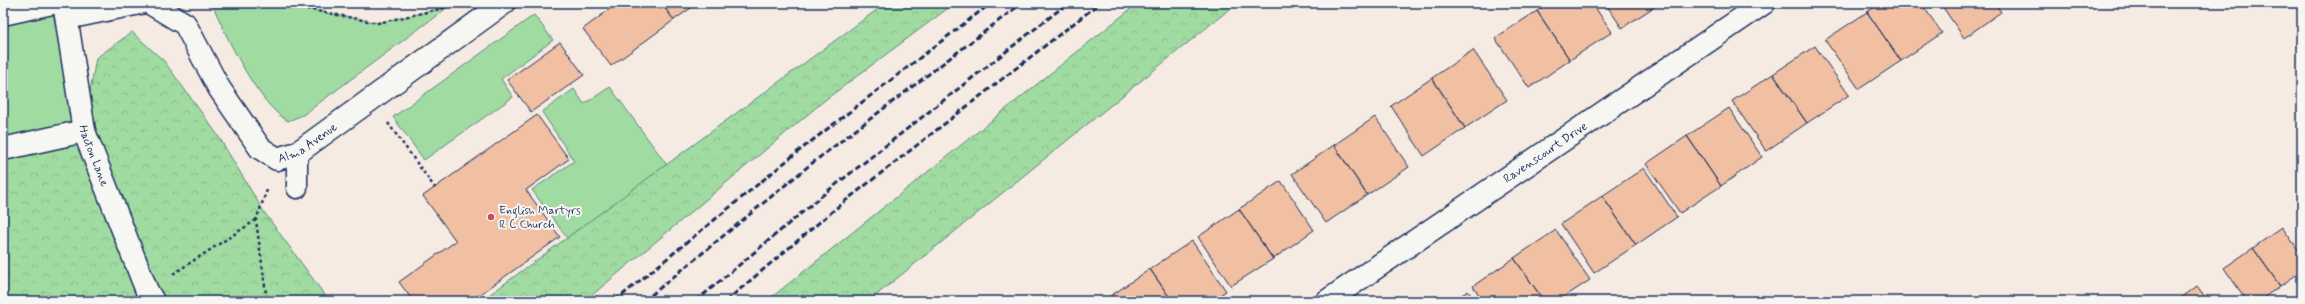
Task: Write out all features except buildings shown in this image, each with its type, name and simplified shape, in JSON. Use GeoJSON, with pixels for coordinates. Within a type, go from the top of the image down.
{"type":"FeatureCollection","features":[{"type":"Feature","properties":{"kind":"street"},"geometry":{"type":"LineString","coordinates":[[3,14],[61,8],[140,3]]}},
{"type":"Feature","properties":{"kind":"street","name":"Alma Avenue"},"geometry":{"type":"LineString","coordinates":[[150,3],[185,24],[219,88],[260,148],[287,156],[371,99],[504,3]]}},
{"type":"Feature","properties":{"kind":"street","name":"Ravenscourt Drive"},"geometry":{"type":"LineString","coordinates":[[1327,301],[1764,3]]}},
{"type":"Feature","properties":{"kind":"street","name":"Hacton Lane"},"geometry":{"type":"LineString","coordinates":[[61,8],[84,131],[150,296]]}},
{"type":"Feature","properties":{"kind":"street"},"geometry":{"type":"LineString","coordinates":[[3,149],[84,131]]}},
{"type":"Feature","properties":{"kind":"lane"},"geometry":{"type":"LineString","coordinates":[[287,156],[297,188]]}},
{"type":"Feature","properties":{"kind":"path"},"geometry":{"type":"LineString","coordinates":[[277,3],[378,23],[448,7]]}},
{"type":"Feature","properties":{"kind":"path"},"geometry":{"type":"LineString","coordinates":[[371,99],[435,188]]}},
{"type":"Feature","properties":{"kind":"path"},"geometry":{"type":"LineString","coordinates":[[150,296],[256,220],[287,156]]}},
{"type":"Feature","properties":{"kind":"path"},"geometry":{"type":"LineString","coordinates":[[256,220],[267,301]]}},
{"type":"Feature","properties":{"kind":"green space"},"geometry":{"type":"Polygon","coordinates":[[[3,3],[64,3],[84,131],[3,149],[3,3]]]}},
{"type":"Feature","properties":{"kind":"green space"},"geometry":{"type":"Polygon","coordinates":[[[212,3],[277,3],[378,23],[448,7],[303,115],[288,121],[277,113],[254,85],[225,33],[212,3]]]}},
{"type":"Feature","properties":{"kind":"green space"},"geometry":{"type":"Polygon","coordinates":[[[886,3],[955,3],[825,100],[585,301],[481,301],[886,3]]]}},
{"type":"Feature","properties":{"kind":"green space"},"geometry":{"type":"Polygon","coordinates":[[[1138,3],[1237,3],[869,301],[767,301],[1138,3]]]}},
{"type":"Feature","properties":{"kind":"green space"},"geometry":{"type":"Polygon","coordinates":[[[534,15],[553,40],[501,79],[513,97],[424,160],[393,117],[534,15]]]}},
{"type":"Feature","properties":{"kind":"green space"},"geometry":{"type":"Polygon","coordinates":[[[132,32],[164,61],[217,134],[264,212],[329,301],[3,301],[3,149],[83,131],[96,58],[132,32]]]}},
{"type":"Feature","properties":{"kind":"green space"},"geometry":{"type":"Polygon","coordinates":[[[610,87],[667,165],[567,238],[532,190],[574,161],[542,112],[574,89],[584,104],[610,87]]]}},
{"type":"Feature","properties":{"kind":"railway"},"geometry":{"type":"LineString","coordinates":[[615,301],[800,150],[991,3]]}},
{"type":"Feature","properties":{"kind":"railway"},"geometry":{"type":"LineString","coordinates":[[644,301],[811,164],[1022,3]]}},
{"type":"Feature","properties":{"kind":"railway"},"geometry":{"type":"LineString","coordinates":[[696,301],[829,190],[1068,3]]}},
{"type":"Feature","properties":{"kind":"railway"},"geometry":{"type":"LineString","coordinates":[[726,301],[840,205],[1100,3]]}},
{"type":"Feature","properties":{"kind":"place","name":"English Martyrs R C Church"},"geometry":{"type":"Point","coordinates":[491,217]}}]}
